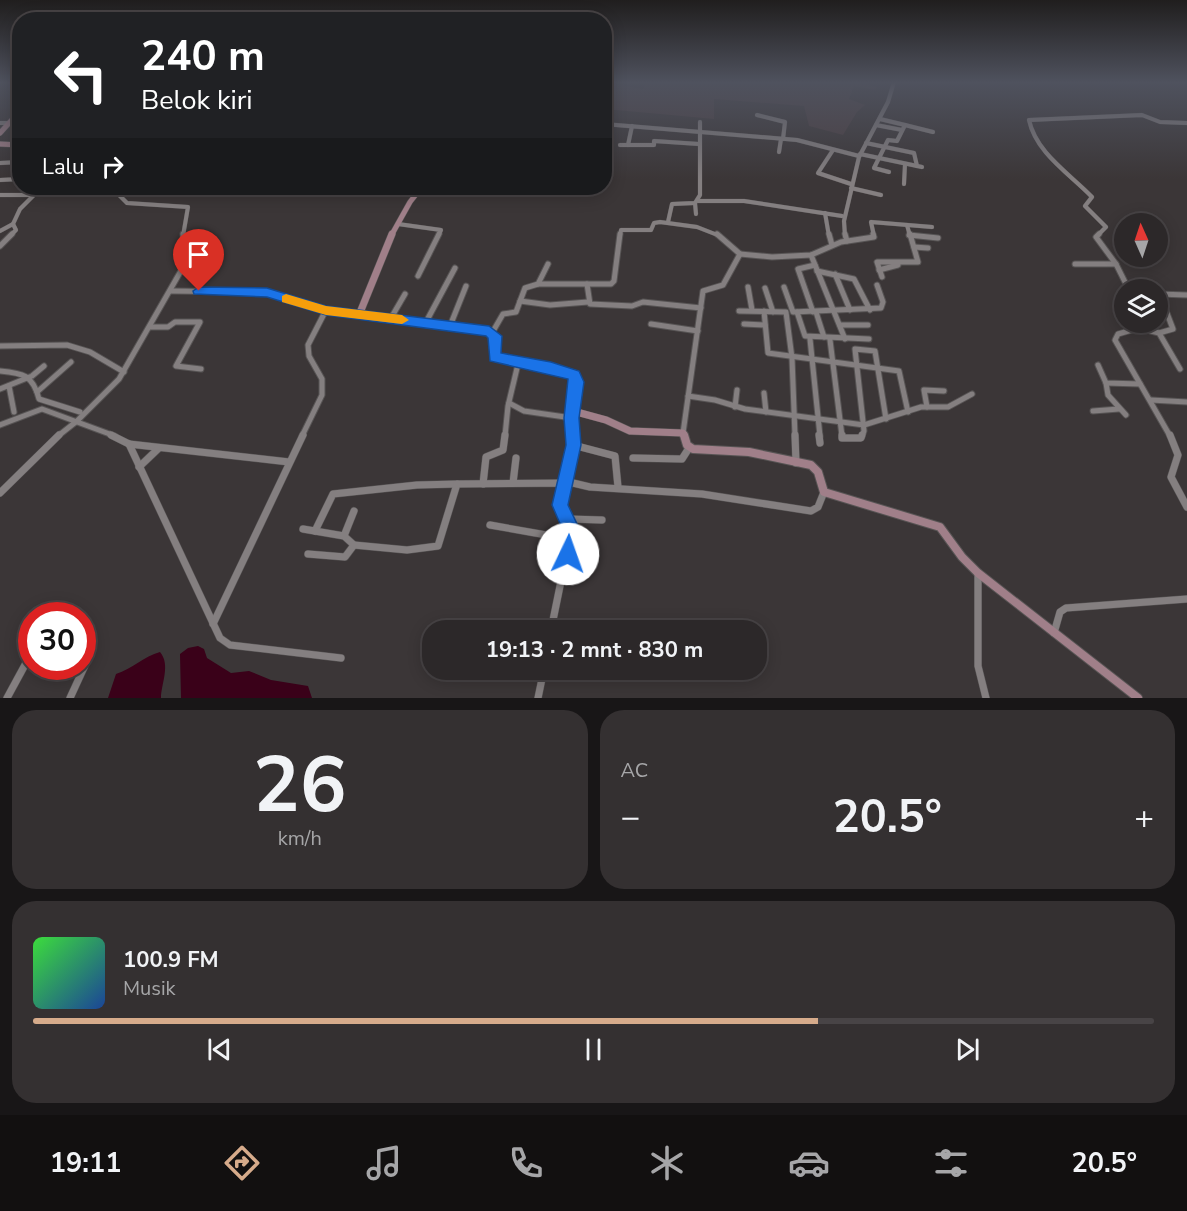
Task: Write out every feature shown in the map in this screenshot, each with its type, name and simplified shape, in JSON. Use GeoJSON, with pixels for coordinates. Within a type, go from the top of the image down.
{"type":"FeatureCollection","features":[{"type":"Feature","properties":{"kind":"street"},"geometry":{"type":"LineString","coordinates":[[758,115],[784,122],[779,152]]}},
{"type":"Feature","properties":{"kind":"street"},"geometry":{"type":"LineString","coordinates":[[847,241],[842,216],[849,200],[860,155],[882,115]]}},
{"type":"Feature","properties":{"kind":"street"},"geometry":{"type":"LineString","coordinates":[[1114,261],[1096,237],[1106,228],[1105,225],[1084,206],[1092,197],[1043,147],[1032,133],[1029,120],[1142,115],[1160,122],[1187,123]]}},
{"type":"Feature","properties":{"kind":"street"},"geometry":{"type":"LineString","coordinates":[[0,132],[12,118]]}},
{"type":"Feature","properties":{"kind":"street"},"geometry":{"type":"LineString","coordinates":[[880,119],[933,132]]}},
{"type":"Feature","properties":{"kind":"street"},"geometry":{"type":"LineString","coordinates":[[696,214],[696,202],[700,195],[698,133],[700,122]]}},
{"type":"Feature","properties":{"kind":"street"},"geometry":{"type":"LineString","coordinates":[[0,123],[7,123]]}},
{"type":"Feature","properties":{"kind":"street"},"geometry":{"type":"LineString","coordinates":[[612,125],[782,139],[920,167],[914,153],[866,143]]}},
{"type":"Feature","properties":{"kind":"street"},"geometry":{"type":"LineString","coordinates":[[876,125],[902,130]]}},
{"type":"Feature","properties":{"kind":"street"},"geometry":{"type":"LineString","coordinates":[[889,172],[874,168],[888,140],[897,141],[905,125]]}},
{"type":"Feature","properties":{"kind":"street"},"geometry":{"type":"LineString","coordinates":[[628,145],[632,126]]}},
{"type":"Feature","properties":{"kind":"street"},"geometry":{"type":"LineString","coordinates":[[892,136],[894,129]]}},
{"type":"Feature","properties":{"kind":"street"},"geometry":{"type":"LineString","coordinates":[[620,145],[654,145],[654,141],[699,144]]}},
{"type":"Feature","properties":{"kind":"street"},"geometry":{"type":"LineString","coordinates":[[833,150],[818,173],[881,195]]}},
{"type":"Feature","properties":{"kind":"street"},"geometry":{"type":"LineString","coordinates":[[904,184],[906,164]]}},
{"type":"Feature","properties":{"kind":"street"},"geometry":{"type":"LineString","coordinates":[[0,231],[13,224],[20,209],[33,195]]}},
{"type":"Feature","properties":{"kind":"street"},"geometry":{"type":"LineString","coordinates":[[0,493],[45,446],[77,421],[124,372],[190,255],[184,248],[182,240],[188,207],[127,203],[119,195]]}},
{"type":"Feature","properties":{"kind":"street"},"geometry":{"type":"LineString","coordinates":[[359,315],[374,288],[377,268],[398,224],[417,195]]}},
{"type":"Feature","properties":{"kind":"street"},"geometry":{"type":"LineString","coordinates":[[668,222],[672,204],[696,202],[744,201],[842,216]]}},
{"type":"Feature","properties":{"kind":"street"},"geometry":{"type":"LineString","coordinates":[[825,213],[832,245]]}},
{"type":"Feature","properties":{"kind":"street"},"geometry":{"type":"LineString","coordinates":[[492,333],[503,314],[516,312],[525,288],[538,284],[608,285],[614,281],[622,230],[651,230],[655,222],[668,222],[716,233],[729,248],[740,254],[772,257],[811,255],[832,245],[874,237],[871,222],[932,227]]}},
{"type":"Feature","properties":{"kind":"street"},"geometry":{"type":"LineString","coordinates":[[0,246],[14,234],[16,230],[13,224]]}},
{"type":"Feature","properties":{"kind":"street"},"geometry":{"type":"LineString","coordinates":[[398,224],[441,230],[418,276]]}},
{"type":"Feature","properties":{"kind":"street"},"geometry":{"type":"LineString","coordinates":[[907,225],[918,260]]}},
{"type":"Feature","properties":{"kind":"street"},"geometry":{"type":"LineString","coordinates":[[909,235],[938,237]]}},
{"type":"Feature","properties":{"kind":"street"},"geometry":{"type":"LineString","coordinates":[[882,277],[879,270],[918,262],[926,247],[914,246]]}},
{"type":"Feature","properties":{"kind":"street"},"geometry":{"type":"LineString","coordinates":[[689,448],[683,433],[704,290],[723,285],[740,254]]}},
{"type":"Feature","properties":{"kind":"street"},"geometry":{"type":"LineString","coordinates":[[811,255],[845,339]]}},
{"type":"Feature","properties":{"kind":"street"},"geometry":{"type":"LineString","coordinates":[[538,284],[548,264]]}},
{"type":"Feature","properties":{"kind":"street"},"geometry":{"type":"LineString","coordinates":[[1075,264],[1114,264]]}},
{"type":"Feature","properties":{"kind":"street"},"geometry":{"type":"LineString","coordinates":[[426,322],[455,268]]}},
{"type":"Feature","properties":{"kind":"street"},"geometry":{"type":"LineString","coordinates":[[870,310],[854,279],[816,268],[798,269],[835,363],[841,436],[845,439],[861,438],[864,425],[854,351],[857,348],[875,351],[886,418]]}},
{"type":"Feature","properties":{"kind":"street"},"geometry":{"type":"LineString","coordinates":[[835,274],[850,310]]}},
{"type":"Feature","properties":{"kind":"street"},"geometry":{"type":"LineString","coordinates":[[587,285],[588,302]]}},
{"type":"Feature","properties":{"kind":"street"},"geometry":{"type":"LineString","coordinates":[[784,287],[794,312],[814,312],[881,308],[884,302],[877,285]]}},
{"type":"Feature","properties":{"kind":"street"},"geometry":{"type":"LineString","coordinates":[[450,326],[466,286]]}},
{"type":"Feature","properties":{"kind":"street"},"geometry":{"type":"LineString","coordinates":[[748,287],[752,310]]}},
{"type":"Feature","properties":{"kind":"street"},"geometry":{"type":"LineString","coordinates":[[765,288],[773,312]]}},
{"type":"Feature","properties":{"kind":"street"},"geometry":{"type":"LineString","coordinates":[[171,291],[267,292],[326,310],[426,322],[492,333]]}},
{"type":"Feature","properties":{"kind":"street"},"geometry":{"type":"LineString","coordinates":[[391,318],[405,294]]}},
{"type":"Feature","properties":{"kind":"street"},"geometry":{"type":"LineString","coordinates":[[1168,295],[1187,296]]}},
{"type":"Feature","properties":{"kind":"street"},"geometry":{"type":"LineString","coordinates":[[520,301],[550,305],[588,302],[590,304],[632,306],[640,302],[660,302],[701,308]]}},
{"type":"Feature","properties":{"kind":"street"},"geometry":{"type":"LineString","coordinates":[[213,624],[322,395],[323,376],[310,360],[307,352],[308,343],[326,310]]}},
{"type":"Feature","properties":{"kind":"street"},"geometry":{"type":"LineString","coordinates":[[739,310],[786,312],[792,358],[796,463]]}},
{"type":"Feature","properties":{"kind":"street"},"geometry":{"type":"LineString","coordinates":[[764,311],[768,353],[898,371],[908,412]]}},
{"type":"Feature","properties":{"kind":"street"},"geometry":{"type":"LineString","coordinates":[[797,312],[805,336],[869,339]]}},
{"type":"Feature","properties":{"kind":"street"},"geometry":{"type":"LineString","coordinates":[[1168,317],[1173,329],[1168,332]]}},
{"type":"Feature","properties":{"kind":"street"},"geometry":{"type":"LineString","coordinates":[[151,327],[168,327],[175,322],[200,322],[176,366],[201,369]]}},
{"type":"Feature","properties":{"kind":"street"},"geometry":{"type":"LineString","coordinates":[[651,324],[698,331]]}},
{"type":"Feature","properties":{"kind":"street"},"geometry":{"type":"LineString","coordinates":[[744,324],[765,325]]}},
{"type":"Feature","properties":{"kind":"street"},"geometry":{"type":"LineString","coordinates":[[840,325],[868,325]]}},
{"type":"Feature","properties":{"kind":"street"},"geometry":{"type":"LineString","coordinates":[[492,333],[495,339],[495,357],[518,364],[540,365],[574,375],[577,388],[572,414],[573,445],[567,482],[560,505],[568,519],[569,539],[553,620]]}},
{"type":"Feature","properties":{"kind":"street"},"geometry":{"type":"LineString","coordinates":[[1120,333],[1115,340],[1178,451],[1171,473],[1187,507]]}},
{"type":"Feature","properties":{"kind":"street"},"geometry":{"type":"LineString","coordinates":[[1159,333],[1180,369]]}},
{"type":"Feature","properties":{"kind":"street"},"geometry":{"type":"LineString","coordinates":[[810,339],[814,360],[820,443]]}},
{"type":"Feature","properties":{"kind":"street"},"geometry":{"type":"LineString","coordinates":[[0,346],[67,345],[90,352],[124,372]]}},
{"type":"Feature","properties":{"kind":"street"},"geometry":{"type":"LineString","coordinates":[[38,392],[71,362]]}},
{"type":"Feature","properties":{"kind":"street"},"geometry":{"type":"LineString","coordinates":[[483,484],[486,457],[502,452],[509,403],[518,364]]}},
{"type":"Feature","properties":{"kind":"street"},"geometry":{"type":"LineString","coordinates":[[1098,365],[1106,383],[1105,391],[1126,415]]}},
{"type":"Feature","properties":{"kind":"street"},"geometry":{"type":"LineString","coordinates":[[0,389],[32,376],[44,366]]}},
{"type":"Feature","properties":{"kind":"street"},"geometry":{"type":"LineString","coordinates":[[0,371],[32,376]]}},
{"type":"Feature","properties":{"kind":"street"},"geometry":{"type":"LineString","coordinates":[[32,376],[39,399],[80,412]]}},
{"type":"Feature","properties":{"kind":"street"},"geometry":{"type":"LineString","coordinates":[[1106,383],[1140,384]]}},
{"type":"Feature","properties":{"kind":"street"},"geometry":{"type":"LineString","coordinates":[[9,386],[14,412]]}},
{"type":"Feature","properties":{"kind":"street"},"geometry":{"type":"LineString","coordinates":[[735,407],[736,390]]}},
{"type":"Feature","properties":{"kind":"street"},"geometry":{"type":"LineString","coordinates":[[927,407],[924,390],[944,391]]}},
{"type":"Feature","properties":{"kind":"street"},"geometry":{"type":"LineString","coordinates":[[764,393],[766,412]]}},
{"type":"Feature","properties":{"kind":"street"},"geometry":{"type":"LineString","coordinates":[[688,396],[715,400],[735,407],[864,425],[927,407],[948,407],[972,394]]}},
{"type":"Feature","properties":{"kind":"street"},"geometry":{"type":"LineString","coordinates":[[1151,400],[1187,402]]}},
{"type":"Feature","properties":{"kind":"street"},"geometry":{"type":"LineString","coordinates":[[509,403],[526,412],[572,414],[606,420],[630,431],[683,433]]}},
{"type":"Feature","properties":{"kind":"street"},"geometry":{"type":"LineString","coordinates":[[0,425],[42,409],[123,439],[129,444],[220,638],[230,645],[342,658]]}},
{"type":"Feature","properties":{"kind":"street"},"geometry":{"type":"LineString","coordinates":[[1093,411],[1119,409]]}},
{"type":"Feature","properties":{"kind":"street"},"geometry":{"type":"LineString","coordinates":[[129,444],[289,462]]}},
{"type":"Feature","properties":{"kind":"street"},"geometry":{"type":"LineString","coordinates":[[573,445],[615,456],[618,487]]}},
{"type":"Feature","properties":{"kind":"street"},"geometry":{"type":"LineString","coordinates":[[139,467],[159,448]]}},
{"type":"Feature","properties":{"kind":"street"},"geometry":{"type":"LineString","coordinates":[[315,531],[333,494],[408,485],[567,482],[590,487],[618,487],[713,495],[811,511],[818,507],[824,492],[814,468],[749,452],[689,448]]}},
{"type":"Feature","properties":{"kind":"street"},"geometry":{"type":"LineString","coordinates":[[633,458],[682,459],[689,448]]}},
{"type":"Feature","properties":{"kind":"street"},"geometry":{"type":"LineString","coordinates":[[513,483],[516,458]]}},
{"type":"Feature","properties":{"kind":"street"},"geometry":{"type":"LineString","coordinates":[[303,529],[344,536],[354,545],[388,548],[438,546],[457,484]]}},
{"type":"Feature","properties":{"kind":"street"},"geometry":{"type":"LineString","coordinates":[[824,492],[856,504],[940,527],[947,533],[962,557],[978,573],[1138,698]]}},
{"type":"Feature","properties":{"kind":"street"},"geometry":{"type":"LineString","coordinates":[[344,536],[354,510]]}},
{"type":"Feature","properties":{"kind":"street"},"geometry":{"type":"LineString","coordinates":[[568,519],[602,520]]}},
{"type":"Feature","properties":{"kind":"street"},"geometry":{"type":"LineString","coordinates":[[490,525],[569,539]]}},
{"type":"Feature","properties":{"kind":"street"},"geometry":{"type":"LineString","coordinates":[[308,554],[345,557],[354,545]]}},
{"type":"Feature","properties":{"kind":"street"},"geometry":{"type":"LineString","coordinates":[[978,573],[978,666],[986,698]]}},
{"type":"Feature","properties":{"kind":"street"},"geometry":{"type":"LineString","coordinates":[[1054,633],[1060,612],[1066,608],[1187,599]]}},
{"type":"Feature","properties":{"kind":"street"},"geometry":{"type":"LineString","coordinates":[[7,698],[18,678]]}},
{"type":"Feature","properties":{"kind":"street"},"geometry":{"type":"LineString","coordinates":[[70,698],[78,680]]}},
{"type":"Feature","properties":{"kind":"street"},"geometry":{"type":"LineString","coordinates":[[538,698],[542,680]]}},
{"type":"Feature","properties":{"kind":"shaded area"},"geometry":{"type":"Polygon","coordinates":[[[666,115],[714,115],[714,119],[666,115]]]}},
{"type":"Feature","properties":{"kind":"shaded area"},"geometry":{"type":"Polygon","coordinates":[[[806,115],[855,115],[843,135],[809,126],[806,115]]]}},
{"type":"Feature","properties":{"kind":"shaded area"},"geometry":{"type":"Polygon","coordinates":[[[198,646],[204,649],[207,658],[231,673],[249,671],[271,680],[308,686],[312,698],[181,698],[180,654],[188,648],[198,646]]]}},
{"type":"Feature","properties":{"kind":"shaded area"},"geometry":{"type":"Polygon","coordinates":[[[160,652],[165,663],[161,698],[108,698],[116,674],[160,652]]]}},
{"type":"Feature","properties":{"kind":"slow traffic"},"geometry":{"type":"LineString","coordinates":[[286,299],[326,310],[402,320]]}},
{"type":"Feature","properties":{"kind":"route"},"geometry":{"type":"LineString","coordinates":[[199,291],[267,292],[326,310],[489,331],[495,336],[493,356],[518,364],[540,365],[574,375],[577,388],[572,418],[574,436],[560,505],[568,519],[570,531],[568,554]]}}]}
